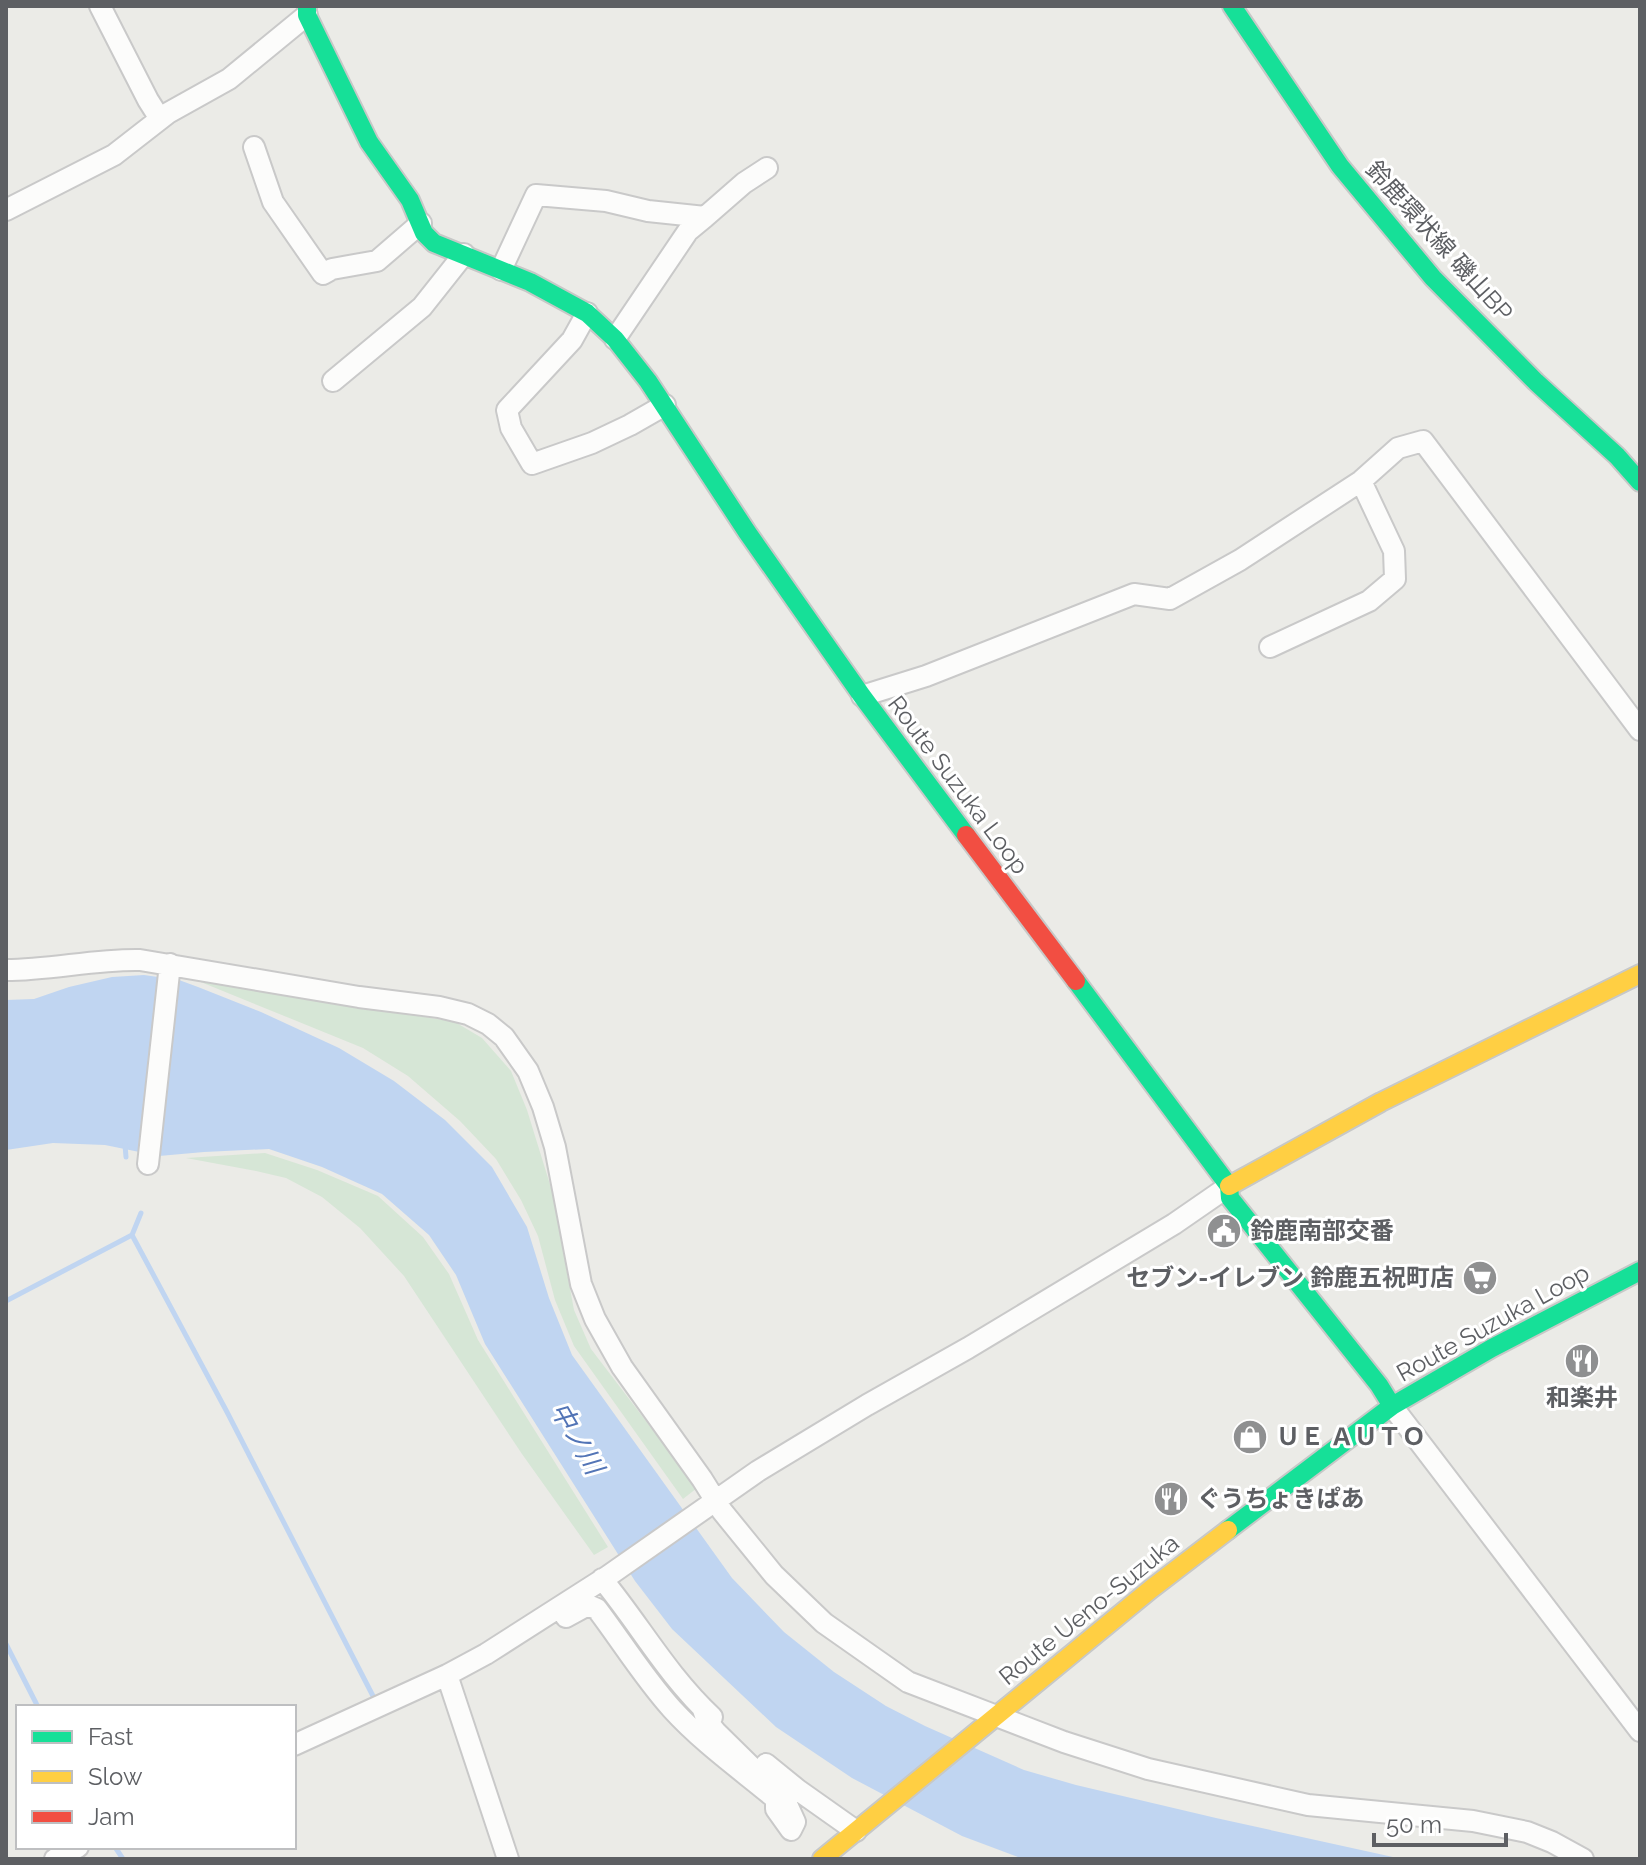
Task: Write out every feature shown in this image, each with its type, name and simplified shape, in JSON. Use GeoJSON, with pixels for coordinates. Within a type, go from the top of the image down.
{"type":"FeatureCollection","features":[{"type":"Feature","properties":{"kind":"main road","name":"鈴鹿環状線 磯山BP"},"geometry":{"type":"LineString","coordinates":[[1232,6],[1340,166],[1433,278],[1640,482]]}},
{"type":"Feature","properties":{"kind":"main road","name":"Route Suzuka Loop"},"geometry":{"type":"LineString","coordinates":[[307,10],[369,142],[410,200],[424,233],[434,243],[530,282],[587,313],[615,339],[665,405],[747,532],[862,696],[1229,1186],[1230,1198],[1379,1385],[1392,1406],[1492,1348],[1640,1271]]}},
{"type":"Feature","properties":{"kind":"main road"},"geometry":{"type":"LineString","coordinates":[[1229,1186],[1402,1091],[1640,974]]}},
{"type":"Feature","properties":{"kind":"main road","name":"Route Ueno-Suzuka"},"geometry":{"type":"LineString","coordinates":[[822,1859],[1163,1579],[1392,1406]]}},
{"type":"Feature","properties":{"kind":"street"},"geometry":{"type":"LineString","coordinates":[[100,6],[160,119]]}},
{"type":"Feature","properties":{"kind":"street"},"geometry":{"type":"LineString","coordinates":[[6,210],[114,155],[160,119],[229,79],[307,10]]}},
{"type":"Feature","properties":{"kind":"street"},"geometry":{"type":"LineString","coordinates":[[254,147],[273,202],[323,274],[332,269],[377,261],[421,223]]}},
{"type":"Feature","properties":{"kind":"street"},"geometry":{"type":"LineString","coordinates":[[615,339],[688,231],[744,183],[767,168]]}},
{"type":"Feature","properties":{"kind":"street"},"geometry":{"type":"LineString","coordinates":[[501,270],[536,195],[606,201],[648,211],[705,217]]}},
{"type":"Feature","properties":{"kind":"street"},"geometry":{"type":"LineString","coordinates":[[333,381],[422,307],[464,254]]}},
{"type":"Feature","properties":{"kind":"street"},"geometry":{"type":"LineString","coordinates":[[587,313],[572,340],[507,410],[511,428],[532,464],[592,443],[665,405]]}},
{"type":"Feature","properties":{"kind":"street"},"geometry":{"type":"LineString","coordinates":[[862,696],[926,676],[1134,594],[1170,599],[1240,560],[1361,481],[1398,448],[1423,441],[1640,730]]}},
{"type":"Feature","properties":{"kind":"street"},"geometry":{"type":"LineString","coordinates":[[1270,647],[1369,601],[1395,579],[1394,551],[1361,481]]}},
{"type":"Feature","properties":{"kind":"street"},"geometry":{"type":"LineString","coordinates":[[6,970],[111,959],[140,960],[359,997],[439,1007],[468,1014],[488,1024],[504,1037],[528,1071],[543,1107],[555,1147],[581,1284],[595,1319],[622,1367],[716,1505],[774,1575],[824,1623],[908,1682],[993,1719],[1011,1720],[1064,1742],[1148,1769],[1308,1805],[1473,1821],[1527,1832],[1583,1859]]}},
{"type":"Feature","properties":{"kind":"street"},"geometry":{"type":"LineString","coordinates":[[148,1164],[170,964]]}},
{"type":"Feature","properties":{"kind":"street"},"geometry":{"type":"LineString","coordinates":[[450,1680],[716,1505],[758,1471],[1174,1224],[1229,1186]]}},
{"type":"Feature","properties":{"kind":"street"},"geometry":{"type":"LineString","coordinates":[[1392,1406],[1640,1731]]}},
{"type":"Feature","properties":{"kind":"street"},"geometry":{"type":"LineString","coordinates":[[605,1577],[658,1657],[702,1707],[798,1790],[856,1831]]}},
{"type":"Feature","properties":{"kind":"street"},"geometry":{"type":"LineString","coordinates":[[296,1744],[497,1661],[588,1605],[597,1609],[661,1696],[682,1719],[776,1799],[776,1809],[791,1830],[795,1822],[785,1800],[716,1732],[707,1721],[702,1707]]}},
{"type":"Feature","properties":{"kind":"street"},"geometry":{"type":"LineString","coordinates":[[450,1680],[508,1859]]}},
{"type":"Feature","properties":{"kind":"street"},"geometry":{"type":"LineString","coordinates":[[55,1859],[74,1849]]}},
{"type":"Feature","properties":{"kind":"green space"},"geometry":{"type":"Polygon","coordinates":[[[191,978],[455,1022],[482,1038],[511,1071],[527,1110],[552,1191],[574,1310],[591,1349],[697,1488],[683,1499],[574,1346],[555,1300],[538,1236],[521,1200],[496,1159],[460,1121],[408,1076],[363,1048],[191,978]]]}},
{"type":"Feature","properties":{"kind":"green space"},"geometry":{"type":"Polygon","coordinates":[[[265,1153],[317,1170],[378,1196],[423,1237],[449,1274],[478,1340],[608,1547],[594,1555],[522,1454],[404,1276],[360,1228],[322,1197],[286,1178],[186,1158],[265,1153]]]}},
{"type":"Feature","properties":{"kind":"water","name":"中ノ川"},"geometry":{"type":"Polygon","coordinates":[[[144,975],[179,980],[198,987],[339,1048],[394,1081],[445,1120],[492,1167],[527,1227],[549,1298],[572,1355],[732,1578],[784,1632],[834,1672],[886,1706],[1024,1770],[1216,1818],[1402,1859],[1023,1859],[962,1836],[852,1778],[776,1727],[672,1629],[635,1581],[485,1344],[456,1275],[429,1235],[382,1194],[322,1167],[269,1149],[159,1156],[105,1145],[53,1143],[6,1150],[6,1000],[34,999],[112,977],[144,975]]]}},
{"type":"Feature","properties":{"kind":"waterway"},"geometry":{"type":"LineString","coordinates":[[125,1145],[126,1157]]}},
{"type":"Feature","properties":{"kind":"waterway"},"geometry":{"type":"LineString","coordinates":[[6,1301],[132,1235],[141,1213]]}},
{"type":"Feature","properties":{"kind":"waterway"},"geometry":{"type":"LineString","coordinates":[[132,1235],[373,1696]]}},
{"type":"Feature","properties":{"kind":"waterway"},"geometry":{"type":"LineString","coordinates":[[6,1644],[37,1705]]}},
{"type":"Feature","properties":{"kind":"waterway"},"geometry":{"type":"LineString","coordinates":[[116,1849],[123,1859]]}},
{"type":"Feature","properties":{"kind":"traffic: fast"},"geometry":{"type":"LineString","coordinates":[[307,6],[307,15],[369,142],[410,200],[424,233],[434,243],[530,282],[587,313],[615,339],[648,381],[747,532],[862,696],[966,835]]}},
{"type":"Feature","properties":{"kind":"traffic: fast"},"geometry":{"type":"LineString","coordinates":[[1232,6],[1340,166],[1433,278],[1640,482]]}},
{"type":"Feature","properties":{"kind":"traffic: fast"},"geometry":{"type":"LineString","coordinates":[[1076,981],[1229,1186],[1230,1198],[1379,1385],[1392,1406],[1492,1348],[1640,1271]]}},
{"type":"Feature","properties":{"kind":"traffic: fast"},"geometry":{"type":"LineString","coordinates":[[1228,1530],[1392,1406]]}},
{"type":"Feature","properties":{"kind":"traffic: slow"},"geometry":{"type":"LineString","coordinates":[[1229,1186],[1381,1102],[1640,974]]}},
{"type":"Feature","properties":{"kind":"traffic: slow"},"geometry":{"type":"LineString","coordinates":[[822,1859],[1151,1589],[1228,1530]]}},
{"type":"Feature","properties":{"kind":"traffic: jam"},"geometry":{"type":"LineString","coordinates":[[966,835],[1076,981]]}},
{"type":"Feature","properties":{"kind":"place","name":"鈴鹿南部交番"},"geometry":{"type":"Point","coordinates":[1224,1231]}},
{"type":"Feature","properties":{"kind":"place","name":"セブン-イレブン 鈴鹿五祝町店"},"geometry":{"type":"Point","coordinates":[1480,1278]}},
{"type":"Feature","properties":{"kind":"place","name":"和楽井"},"geometry":{"type":"Point","coordinates":[1582,1361]}},
{"type":"Feature","properties":{"kind":"place","name":"ＵＥ ＡＵＴＯ"},"geometry":{"type":"Point","coordinates":[1250,1437]}},
{"type":"Feature","properties":{"kind":"place","name":"ぐうちょきぱあ"},"geometry":{"type":"Point","coordinates":[1171,1499]}}]}
